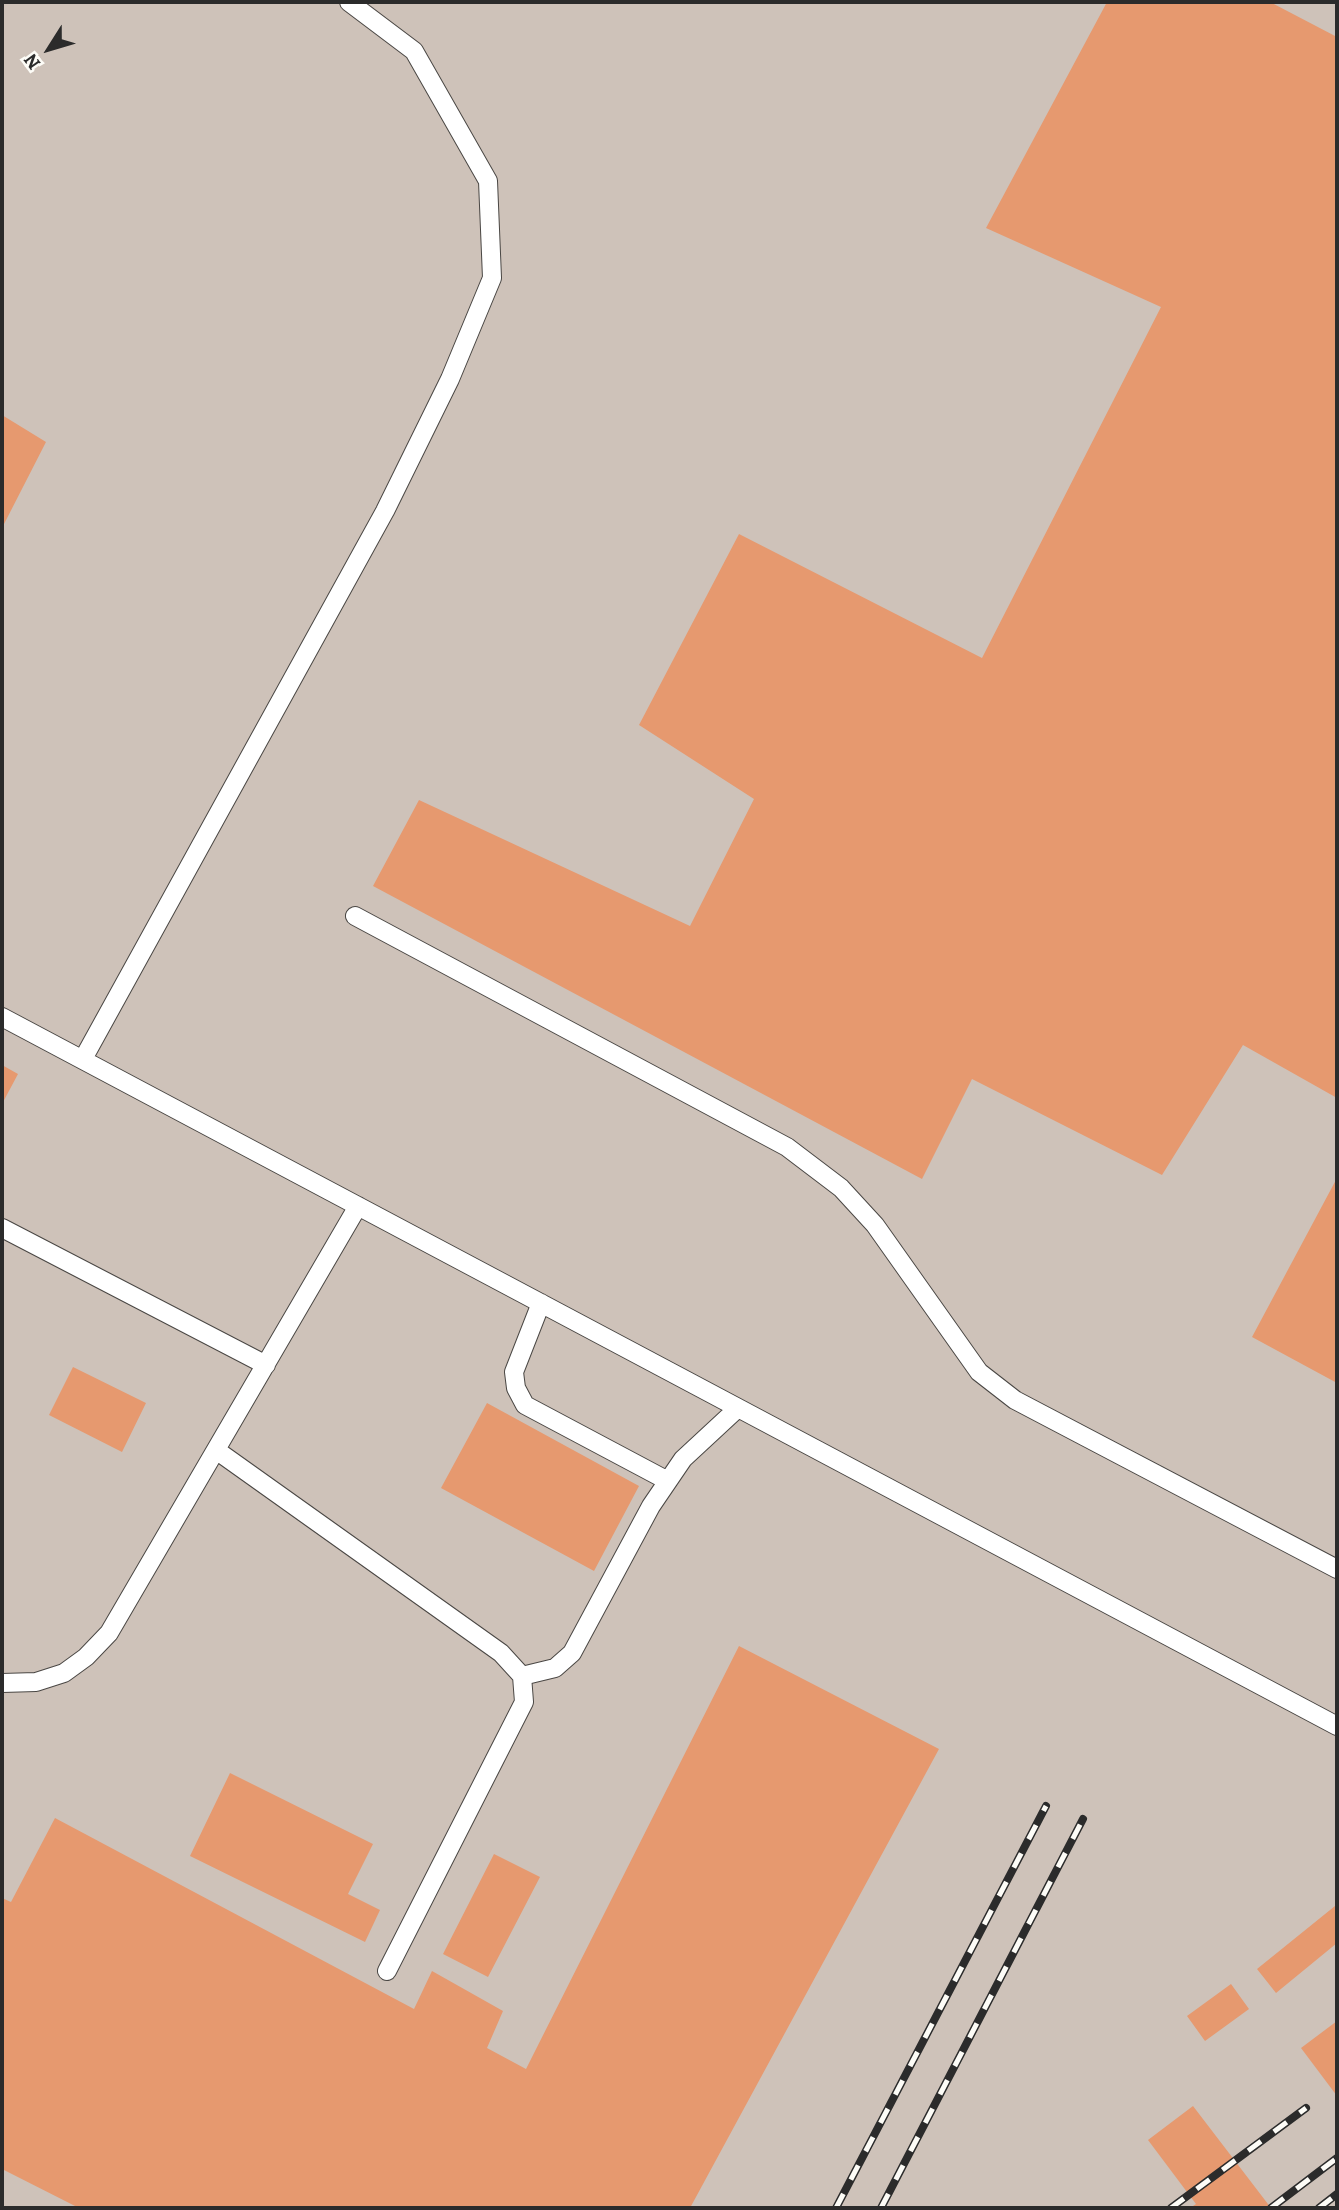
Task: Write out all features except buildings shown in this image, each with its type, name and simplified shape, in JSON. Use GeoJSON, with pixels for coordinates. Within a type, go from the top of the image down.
{"type":"FeatureCollection","features":[{"type":"Feature","properties":{"kind":"lane"},"geometry":{"type":"LineString","coordinates":[[83,1059],[385,511],[450,379],[492,278],[488,181],[414,51],[349,2]]}},
{"type":"Feature","properties":{"kind":"lane"},"geometry":{"type":"LineString","coordinates":[[355,916],[787,1147],[841,1188],[875,1225],[979,1372],[1015,1400],[1337,1569]]}},
{"type":"Feature","properties":{"kind":"lane"},"geometry":{"type":"LineString","coordinates":[[2,1017],[1337,1726]]}},
{"type":"Feature","properties":{"kind":"lane"},"geometry":{"type":"LineString","coordinates":[[2,1684],[36,1682],[64,1673],[86,1657],[109,1633],[358,1206]]}},
{"type":"Feature","properties":{"kind":"lane"},"geometry":{"type":"LineString","coordinates":[[2,1228],[266,1365]]}},
{"type":"Feature","properties":{"kind":"lane"},"geometry":{"type":"LineString","coordinates":[[541,1303],[514,1372],[516,1388],[525,1405],[668,1481]]}},
{"type":"Feature","properties":{"kind":"lane"},"geometry":{"type":"LineString","coordinates":[[522,1675],[555,1668],[572,1653],[651,1506],[683,1459],[738,1408]]}},
{"type":"Feature","properties":{"kind":"lane"},"geometry":{"type":"LineString","coordinates":[[216,1450],[501,1653],[522,1675],[524,1702],[387,1971]]}},
{"type":"Feature","properties":{"kind":"shaded area"},"geometry":{"type":"Polygon","coordinates":[[[2,2],[1337,2],[1337,2208],[2,2208],[2,2]]]}},
{"type":"Feature","properties":{"kind":"railway"},"geometry":{"type":"LineString","coordinates":[[836,2208],[1046,1806]]}},
{"type":"Feature","properties":{"kind":"railway"},"geometry":{"type":"LineString","coordinates":[[881,2208],[1083,1819]]}},
{"type":"Feature","properties":{"kind":"railway"},"geometry":{"type":"LineString","coordinates":[[1171,2208],[1306,2108]]}},
{"type":"Feature","properties":{"kind":"railway"},"geometry":{"type":"LineString","coordinates":[[1271,2208],[1337,2158]]}},
{"type":"Feature","properties":{"kind":"railway"},"geometry":{"type":"LineString","coordinates":[[1319,2208],[1337,2194]]}}]}
